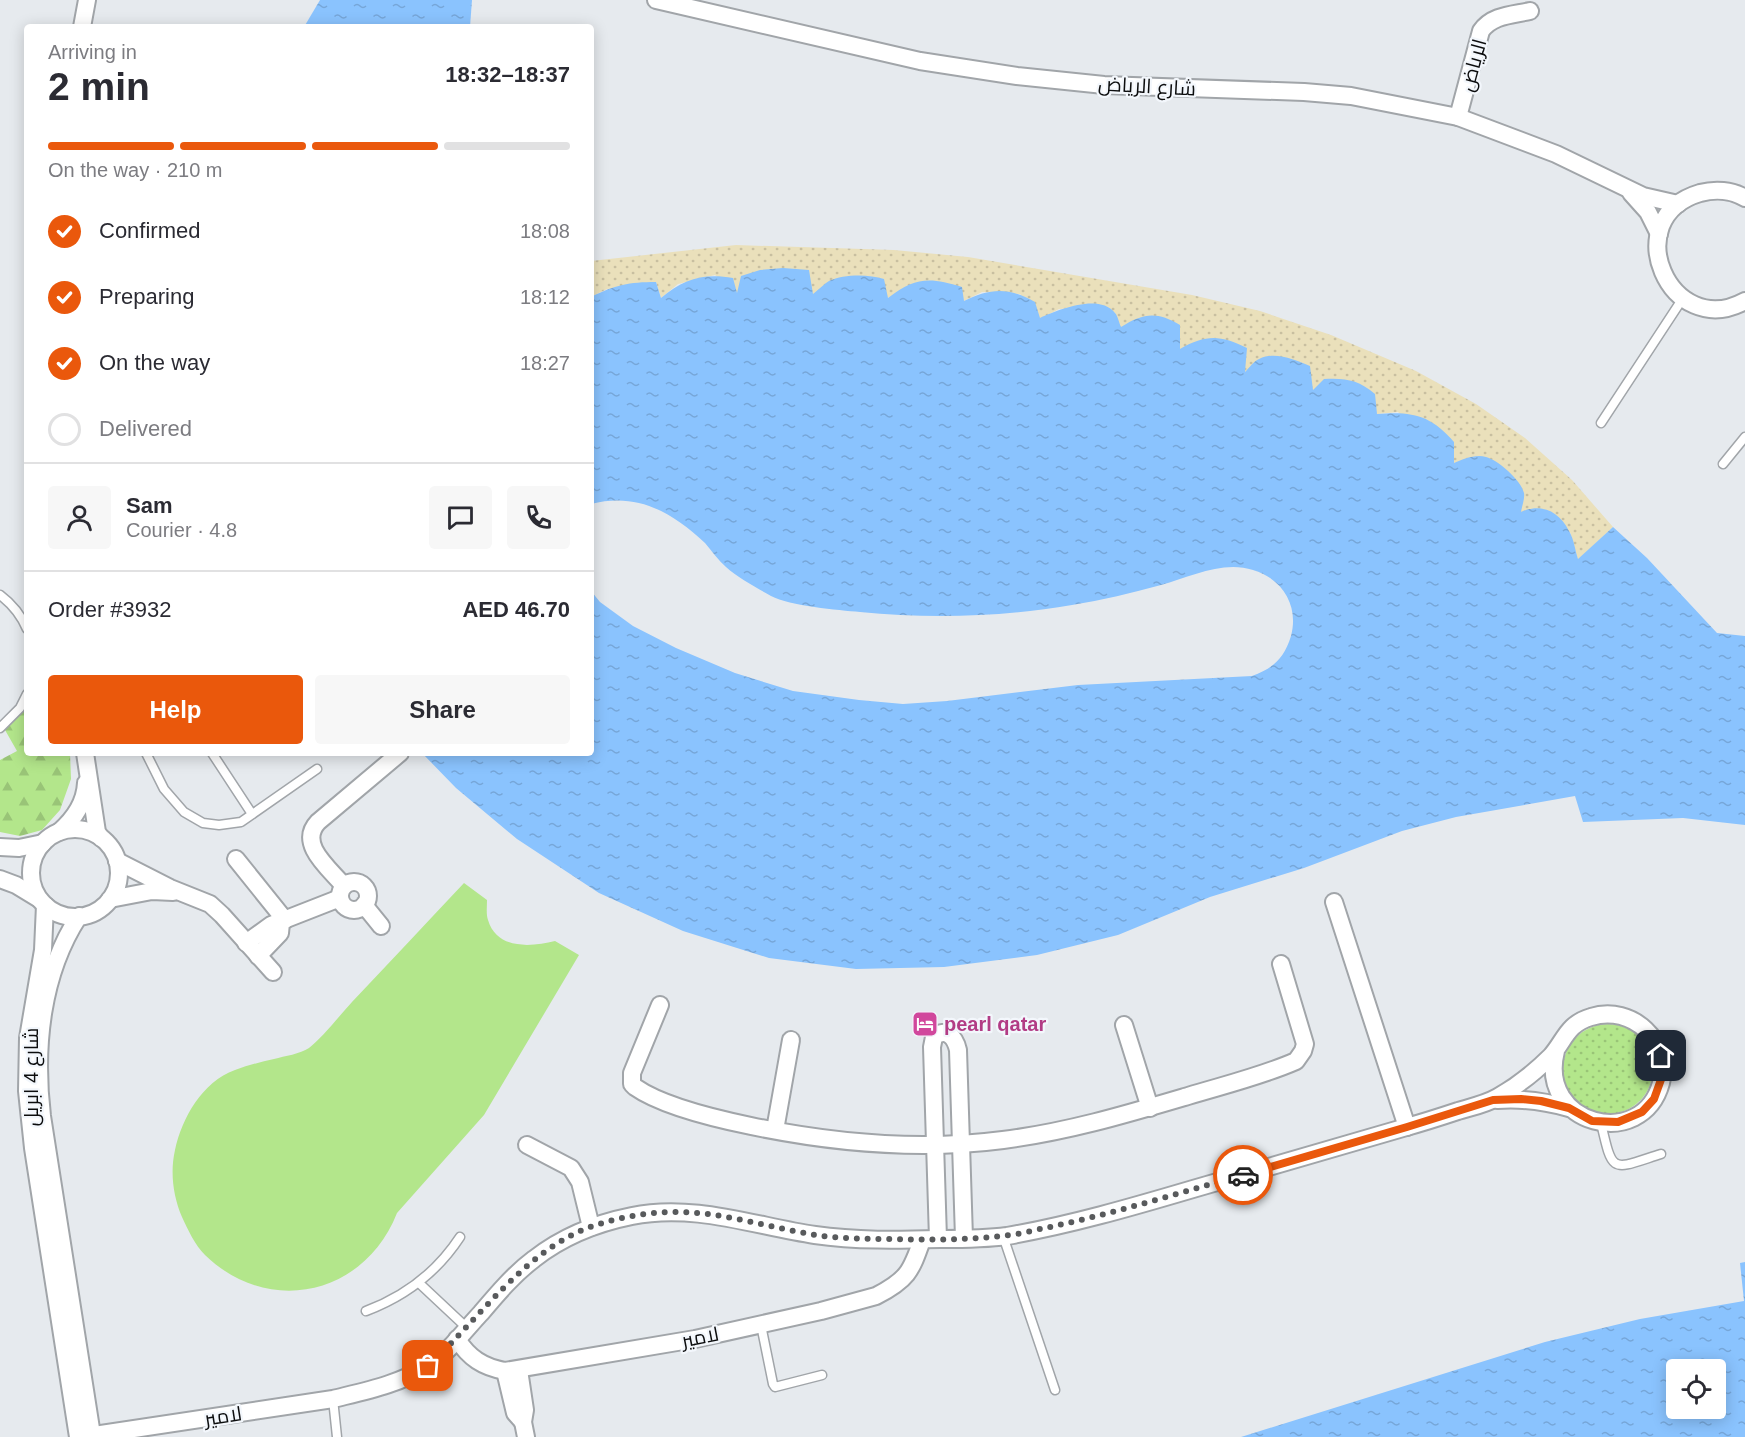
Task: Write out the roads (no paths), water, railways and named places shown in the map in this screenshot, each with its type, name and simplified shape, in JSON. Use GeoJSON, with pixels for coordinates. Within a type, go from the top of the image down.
{"type":"FeatureCollection","features":[{"type":"Feature","properties":{"kind":"street"},"geometry":{"type":"LineString","coordinates":[[83,24],[87,0]]}},
{"type":"Feature","properties":{"kind":"street","name":"شارع الرياض"},"geometry":{"type":"LineString","coordinates":[[656,0],[920,61],[985,71],[1104,85],[1351,96],[1458,117],[1556,154],[1629,190],[1658,201],[1678,204]]}},
{"type":"Feature","properties":{"kind":"street","name":"الرياض"},"geometry":{"type":"LineString","coordinates":[[1458,117],[1481,31],[1487,22],[1530,11]]}},
{"type":"Feature","properties":{"kind":"street","name":"شارع الرياض"},"geometry":{"type":"LineString","coordinates":[[1629,190],[1648,212],[1659,234],[1657,247],[1662,273],[1668,284],[1683,298],[1700,307],[1713,309],[1743,305]]}},
{"type":"Feature","properties":{"kind":"street"},"geometry":{"type":"LineString","coordinates":[[1659,234],[1670,213],[1678,204],[1692,196],[1707,191],[1723,191],[1745,198]]}},
{"type":"Feature","properties":{"kind":"street"},"geometry":{"type":"LineString","coordinates":[[381,926],[364,905],[355,909],[345,907],[342,892],[310,841],[312,831],[318,822],[396,756]]}},
{"type":"Feature","properties":{"kind":"street"},"geometry":{"type":"LineString","coordinates":[[42,902],[32,884],[31,866],[43,843],[59,832],[80,808],[86,788],[86,760]]}},
{"type":"Feature","properties":{"kind":"street"},"geometry":{"type":"LineString","coordinates":[[86,760],[98,832],[101,838]]}},
{"type":"Feature","properties":{"kind":"street"},"geometry":{"type":"LineString","coordinates":[[0,879],[16,885],[61,914],[79,916],[96,911],[110,899],[116,887],[119,874],[117,861],[108,844],[101,838],[80,829],[59,832]]}},
{"type":"Feature","properties":{"kind":"street"},"geometry":{"type":"LineString","coordinates":[[0,847],[19,848],[43,843]]}},
{"type":"Feature","properties":{"kind":"street"},"geometry":{"type":"LineString","coordinates":[[236,859],[283,922]]}},
{"type":"Feature","properties":{"kind":"street"},"geometry":{"type":"LineString","coordinates":[[117,861],[210,904],[273,972]]}},
{"type":"Feature","properties":{"kind":"street"},"geometry":{"type":"LineString","coordinates":[[110,899],[165,891],[191,896]]}},
{"type":"Feature","properties":{"kind":"street"},"geometry":{"type":"LineString","coordinates":[[246,943],[268,927],[283,922],[342,892]]}},
{"type":"Feature","properties":{"kind":"street","name":"شارع 4 ابريل"},"geometry":{"type":"LineString","coordinates":[[42,902],[43,950],[36,1021],[39,1093],[55,1248],[84,1436]]}},
{"type":"Feature","properties":{"kind":"street"},"geometry":{"type":"LineString","coordinates":[[1334,902],[1407,1127]]}},
{"type":"Feature","properties":{"kind":"street","name":"شارع 4 ابريل"},"geometry":{"type":"LineString","coordinates":[[36,1021],[55,962],[65,938],[79,916]]}},
{"type":"Feature","properties":{"kind":"street"},"geometry":{"type":"LineString","coordinates":[[258,956],[280,933],[283,922]]}},
{"type":"Feature","properties":{"kind":"street"},"geometry":{"type":"LineString","coordinates":[[660,1005],[632,1072],[635,1087],[691,1111],[721,1120],[776,1130],[878,1144],[961,1143],[1004,1140],[1086,1125],[1150,1108],[1296,1061],[1301,1056],[1305,1044],[1281,964]]}},
{"type":"Feature","properties":{"kind":"street"},"geometry":{"type":"LineString","coordinates":[[1602,1014],[1620,1015],[1643,1027],[1655,1040],[1661,1056],[1663,1074],[1654,1099],[1642,1112],[1627,1120],[1600,1123],[1584,1118],[1569,1108],[1559,1094],[1553,1077],[1556,1051],[1564,1035],[1577,1023],[1602,1014]]}},
{"type":"Feature","properties":{"kind":"street"},"geometry":{"type":"LineString","coordinates":[[1124,1025],[1150,1108]]}},
{"type":"Feature","properties":{"kind":"street"},"geometry":{"type":"LineString","coordinates":[[930,1239],[935,1144],[932,1047],[934,1037],[943,1033],[954,1038],[958,1050],[964,1238]]}},
{"type":"Feature","properties":{"kind":"street"},"geometry":{"type":"LineString","coordinates":[[776,1130],[792,1040]]}},
{"type":"Feature","properties":{"kind":"street","name":"لامير"},"geometry":{"type":"LineString","coordinates":[[84,1436],[163,1431],[333,1399],[374,1389],[428,1366],[534,1259],[564,1240],[591,1227],[638,1215],[678,1212],[817,1235],[930,1239],[1003,1236],[1091,1218],[1493,1100],[1540,1067],[1556,1051]]}},
{"type":"Feature","properties":{"kind":"street","name":"لامير"},"geometry":{"type":"LineString","coordinates":[[1493,1100],[1531,1100],[1569,1108]]}},
{"type":"Feature","properties":{"kind":"street"},"geometry":{"type":"LineString","coordinates":[[527,1144],[571,1168],[580,1182],[591,1227]]}},
{"type":"Feature","properties":{"kind":"street","name":"لامير"},"geometry":{"type":"LineString","coordinates":[[462,1333],[464,1349],[477,1361],[493,1369],[512,1370],[695,1339],[876,1296],[905,1277],[930,1239]]}},
{"type":"Feature","properties":{"kind":"street"},"geometry":{"type":"LineString","coordinates":[[512,1370],[515,1413],[524,1429]]}},
{"type":"Feature","properties":{"kind":"lane"},"geometry":{"type":"LineString","coordinates":[[1601,423],[1683,298]]}},
{"type":"Feature","properties":{"kind":"lane"},"geometry":{"type":"LineString","coordinates":[[1723,464],[1745,437]]}},
{"type":"Feature","properties":{"kind":"lane"},"geometry":{"type":"LineString","coordinates":[[0,595],[16,610],[24,624]]}},
{"type":"Feature","properties":{"kind":"lane"},"geometry":{"type":"LineString","coordinates":[[0,728],[20,708],[24,700]]}},
{"type":"Feature","properties":{"kind":"lane"},"geometry":{"type":"LineString","coordinates":[[148,756],[164,789],[184,812],[203,824],[219,825],[242,822],[317,769]]}},
{"type":"Feature","properties":{"kind":"lane"},"geometry":{"type":"LineString","coordinates":[[214,756],[252,814]]}},
{"type":"Feature","properties":{"kind":"lane"},"geometry":{"type":"LineString","coordinates":[[1600,1123],[1610,1159],[1616,1165],[1624,1166],[1661,1154]]}},
{"type":"Feature","properties":{"kind":"lane"},"geometry":{"type":"LineString","coordinates":[[1003,1236],[1055,1390]]}},
{"type":"Feature","properties":{"kind":"lane"},"geometry":{"type":"LineString","coordinates":[[366,1311],[394,1299],[419,1283],[441,1262],[460,1237]]}},
{"type":"Feature","properties":{"kind":"lane"},"geometry":{"type":"LineString","coordinates":[[419,1283],[462,1333]]}},
{"type":"Feature","properties":{"kind":"lane"},"geometry":{"type":"LineString","coordinates":[[761,1325],[775,1387],[822,1375]]}},
{"type":"Feature","properties":{"kind":"lane"},"geometry":{"type":"LineString","coordinates":[[333,1399],[337,1437]]}},
{"type":"Feature","properties":{"kind":"water"},"geometry":{"type":"Polygon","coordinates":[[[320,0],[472,0],[470,24],[306,24],[320,0]]]}},
{"type":"Feature","properties":{"kind":"water"},"geometry":{"type":"Polygon","coordinates":[[[783,268],[809,270],[813,294],[827,282],[835,279],[864,276],[884,279],[888,298],[906,286],[932,281],[962,287],[964,301],[999,291],[1026,297],[1035,302],[1040,318],[1067,308],[1089,304],[1108,307],[1116,314],[1121,327],[1143,317],[1164,317],[1180,325],[1180,349],[1206,339],[1229,341],[1247,348],[1245,372],[1259,359],[1272,356],[1285,357],[1310,366],[1313,390],[1324,379],[1352,381],[1375,394],[1377,414],[1411,414],[1429,420],[1454,442],[1454,463],[1482,456],[1497,462],[1522,488],[1524,495],[1521,512],[1536,508],[1549,511],[1560,518],[1571,534],[1578,559],[1613,527],[1647,558],[1717,633],[1745,636],[1745,825],[1683,818],[1583,822],[1575,796],[1456,817],[1402,831],[1304,868],[1210,897],[1118,935],[1037,955],[944,967],[856,969],[769,958],[683,931],[599,893],[517,839],[456,788],[425,756],[594,756],[594,595],[600,602],[633,626],[676,648],[735,673],[793,691],[903,704],[1078,685],[1252,676],[1277,662],[1285,651],[1291,636],[1293,614],[1286,595],[1273,580],[1264,574],[1242,567],[1218,568],[1117,596],[1020,612],[966,616],[913,616],[802,605],[771,596],[742,579],[723,564],[693,532],[653,507],[624,501],[594,503],[594,296],[622,285],[656,282],[661,298],[686,282],[712,276],[733,278],[737,293],[741,276],[760,270],[783,268]]]}},
{"type":"Feature","properties":{"kind":"water"},"geometry":{"type":"Polygon","coordinates":[[[1745,1262],[1745,1437],[1241,1437],[1545,1342],[1640,1319],[1744,1301],[1740,1263],[1745,1262]]]}},
{"type":"Feature","properties":{"kind":"place","name":"pearl qatar"},"geometry":{"type":"Point","coordinates":[925,1024]}}]}
